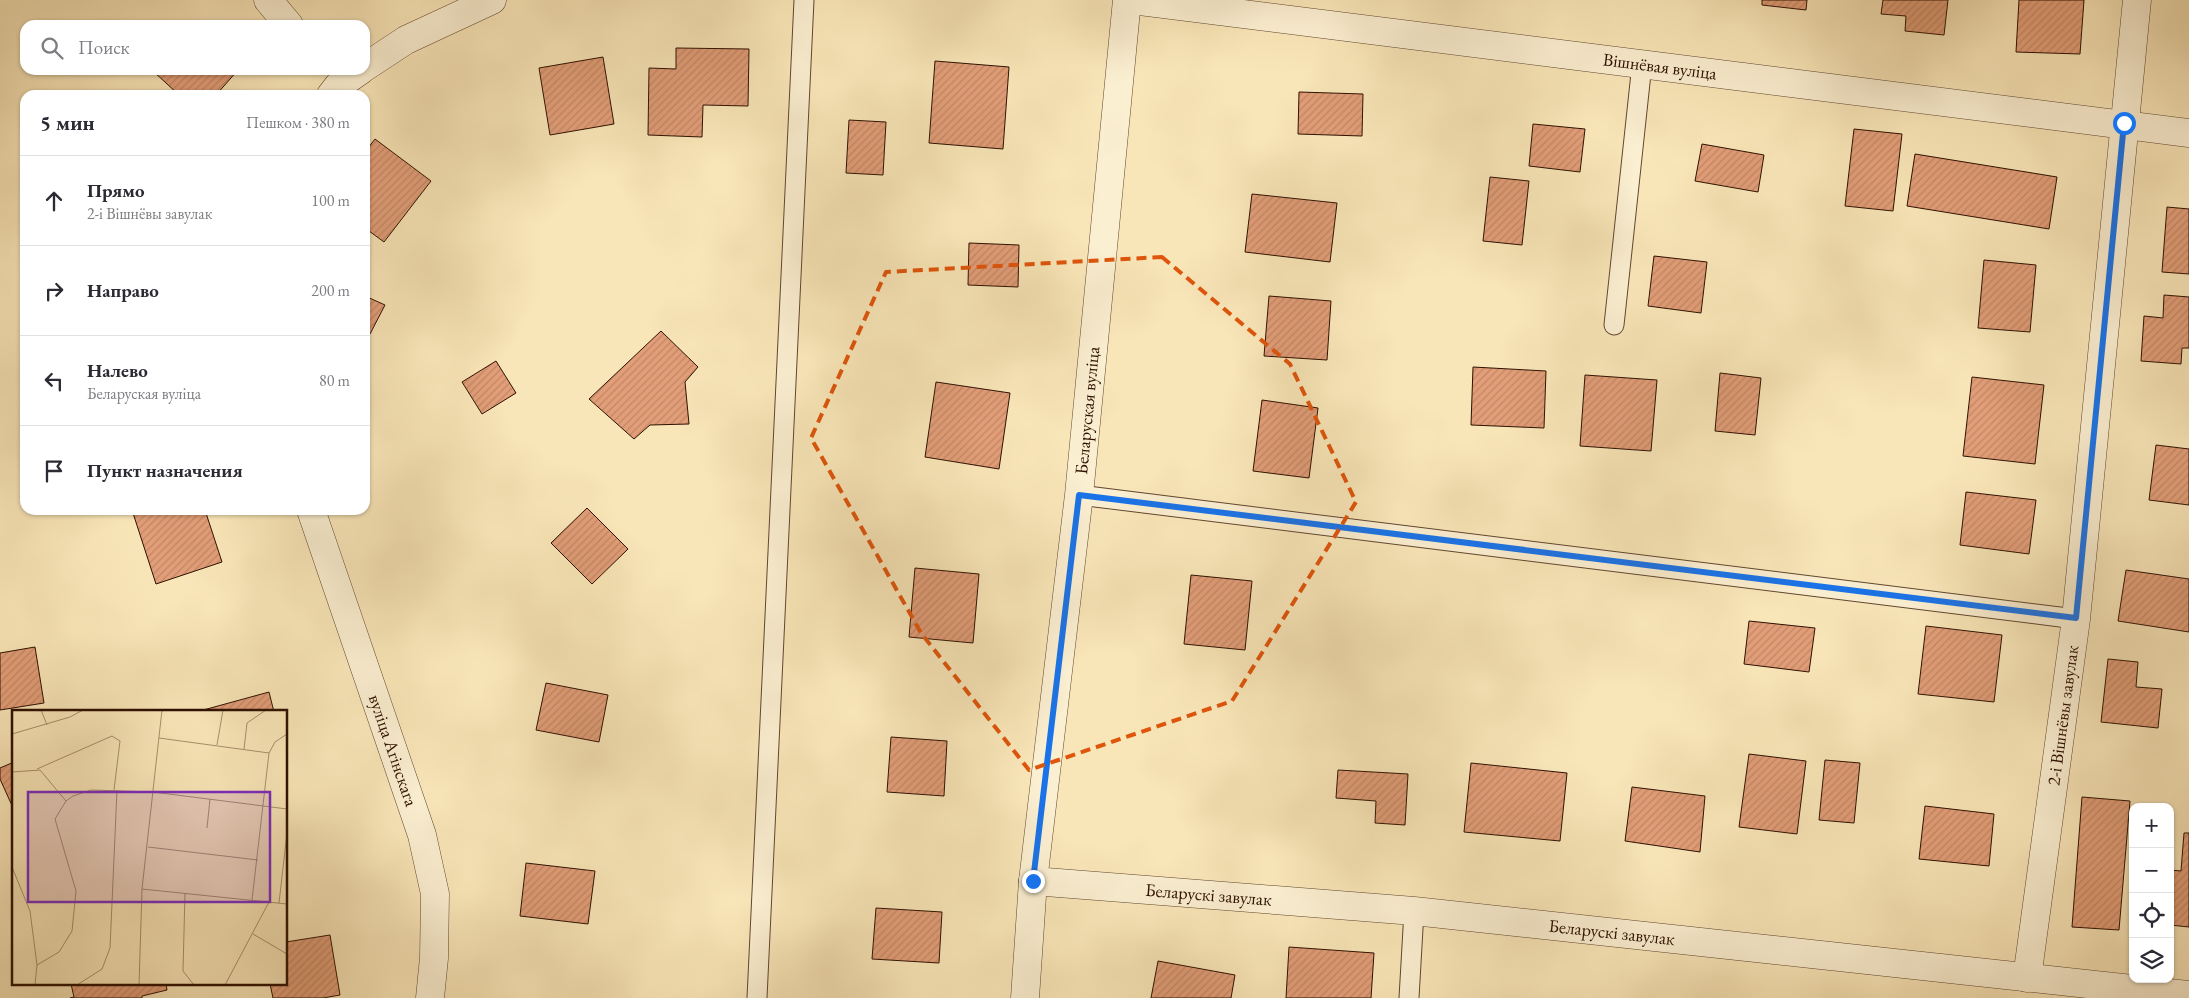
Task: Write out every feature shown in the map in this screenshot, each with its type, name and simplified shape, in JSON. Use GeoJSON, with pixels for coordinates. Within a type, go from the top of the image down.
{"type":"FeatureCollection","features":[{"type":"Feature","properties":{"kind":"street"},"geometry":{"type":"LineString","coordinates":[[268,0],[285,20]]}},
{"type":"Feature","properties":{"kind":"street"},"geometry":{"type":"LineString","coordinates":[[370,65],[406,40],[492,0]]}},
{"type":"Feature","properties":{"kind":"street","name":"Беларуская вуліца"},"geometry":{"type":"LineString","coordinates":[[1025,998],[1033,881],[1079,495],[1127,0]]}},
{"type":"Feature","properties":{"kind":"street","name":"Вішнёвая вуліца"},"geometry":{"type":"LineString","coordinates":[[1132,0],[2189,132]]}},
{"type":"Feature","properties":{"kind":"street","name":"2-і Вішнёвы завулак"},"geometry":{"type":"LineString","coordinates":[[2027,978],[2076,618],[2137,0]]}},
{"type":"Feature","properties":{"kind":"street"},"geometry":{"type":"LineString","coordinates":[[332,84],[351,75]]}},
{"type":"Feature","properties":{"kind":"street","name":"вуліца Агінскага"},"geometry":{"type":"LineString","coordinates":[[313,515],[422,835],[435,894],[434,958],[430,998]]}},
{"type":"Feature","properties":{"kind":"street","name":"Беларускі завулак"},"geometry":{"type":"LineString","coordinates":[[1033,881],[1414,911],[2183,996]]}},
{"type":"Feature","properties":{"kind":"lane"},"geometry":{"type":"LineString","coordinates":[[757,998],[804,0]]}},
{"type":"Feature","properties":{"kind":"lane"},"geometry":{"type":"LineString","coordinates":[[1614,325],[1642,64]]}},
{"type":"Feature","properties":{"kind":"lane"},"geometry":{"type":"LineString","coordinates":[[1079,495],[2076,618]]}},
{"type":"Feature","properties":{"kind":"lane"},"geometry":{"type":"LineString","coordinates":[[1409,998],[1414,911]]}},
{"type":"Feature","properties":{"kind":"highlighted area"},"geometry":{"type":"Polygon","coordinates":[[[1162,257],[1290,364],[1356,502],[1232,701],[1029,770],[921,633],[811,438],[886,272],[1162,257]]]}},
{"type":"Feature","properties":{"kind":"building"},"geometry":{"type":"Polygon","coordinates":[[[1762,0],[1807,0],[1806,10],[1762,5],[1762,0]]]}},
{"type":"Feature","properties":{"kind":"building"},"geometry":{"type":"Polygon","coordinates":[[[1883,0],[1948,0],[1944,35],[1905,31],[1906,16],[1881,14],[1883,0]]]}},
{"type":"Feature","properties":{"kind":"building"},"geometry":{"type":"Polygon","coordinates":[[[2019,0],[2084,0],[2080,54],[2016,52],[2019,0]]]}},
{"type":"Feature","properties":{"kind":"building"},"geometry":{"type":"Polygon","coordinates":[[[676,48],[749,49],[748,106],[703,105],[702,137],[648,135],[649,68],[676,69],[676,48]]]}},
{"type":"Feature","properties":{"kind":"building"},"geometry":{"type":"Polygon","coordinates":[[[603,57],[614,124],[550,135],[539,68],[603,57]]]}},
{"type":"Feature","properties":{"kind":"building"},"geometry":{"type":"Polygon","coordinates":[[[935,61],[1009,67],[1003,149],[929,143],[935,61]]]}},
{"type":"Feature","properties":{"kind":"building"},"geometry":{"type":"Polygon","coordinates":[[[157,75],[234,75],[220,90],[174,90],[157,75]]]}},
{"type":"Feature","properties":{"kind":"building"},"geometry":{"type":"Polygon","coordinates":[[[1299,92],[1363,94],[1362,136],[1298,134],[1299,92]]]}},
{"type":"Feature","properties":{"kind":"building"},"geometry":{"type":"Polygon","coordinates":[[[849,120],[886,122],[883,175],[846,173],[849,120]]]}},
{"type":"Feature","properties":{"kind":"building"},"geometry":{"type":"Polygon","coordinates":[[[1533,124],[1585,129],[1580,172],[1529,166],[1533,124]]]}},
{"type":"Feature","properties":{"kind":"building"},"geometry":{"type":"Polygon","coordinates":[[[1854,129],[1902,134],[1893,211],[1845,206],[1854,129]]]}},
{"type":"Feature","properties":{"kind":"building"},"geometry":{"type":"Polygon","coordinates":[[[375,139],[431,181],[384,242],[370,232],[370,146],[375,139]]]}},
{"type":"Feature","properties":{"kind":"building"},"geometry":{"type":"Polygon","coordinates":[[[1702,144],[1764,155],[1758,192],[1695,181],[1702,144]]]}},
{"type":"Feature","properties":{"kind":"building"},"geometry":{"type":"Polygon","coordinates":[[[1915,154],[2057,177],[2049,229],[1907,206],[1915,154]]]}},
{"type":"Feature","properties":{"kind":"building"},"geometry":{"type":"Polygon","coordinates":[[[1490,177],[1529,181],[1522,245],[1483,241],[1490,177]]]}},
{"type":"Feature","properties":{"kind":"building"},"geometry":{"type":"Polygon","coordinates":[[[1252,194],[1337,203],[1330,262],[1245,252],[1252,194]]]}},
{"type":"Feature","properties":{"kind":"building"},"geometry":{"type":"Polygon","coordinates":[[[2167,207],[2189,209],[2189,274],[2162,272],[2167,207]]]}},
{"type":"Feature","properties":{"kind":"building"},"geometry":{"type":"Polygon","coordinates":[[[969,243],[1019,245],[1018,287],[968,285],[969,243]]]}},
{"type":"Feature","properties":{"kind":"building"},"geometry":{"type":"Polygon","coordinates":[[[1654,256],[1707,262],[1701,313],[1648,306],[1654,256]]]}},
{"type":"Feature","properties":{"kind":"building"},"geometry":{"type":"Polygon","coordinates":[[[1984,260],[2036,265],[2030,332],[1978,328],[1984,260]]]}},
{"type":"Feature","properties":{"kind":"building"},"geometry":{"type":"Polygon","coordinates":[[[2164,295],[2189,297],[2189,348],[2182,348],[2181,364],[2141,361],[2144,316],[2163,318],[2164,295]]]}},
{"type":"Feature","properties":{"kind":"building"},"geometry":{"type":"Polygon","coordinates":[[[1269,296],[1331,301],[1327,360],[1264,356],[1269,296]]]}},
{"type":"Feature","properties":{"kind":"building"},"geometry":{"type":"Polygon","coordinates":[[[370,298],[385,305],[370,334],[370,298]]]}},
{"type":"Feature","properties":{"kind":"building"},"geometry":{"type":"Polygon","coordinates":[[[661,331],[698,367],[685,382],[689,424],[650,425],[634,439],[589,399],[661,331]]]}},
{"type":"Feature","properties":{"kind":"building"},"geometry":{"type":"Polygon","coordinates":[[[496,361],[516,393],[482,414],[462,382],[496,361]]]}},
{"type":"Feature","properties":{"kind":"building"},"geometry":{"type":"Polygon","coordinates":[[[1473,367],[1546,371],[1544,428],[1471,425],[1473,367]]]}},
{"type":"Feature","properties":{"kind":"building"},"geometry":{"type":"Polygon","coordinates":[[[1720,373],[1761,378],[1755,435],[1715,431],[1720,373]]]}},
{"type":"Feature","properties":{"kind":"building"},"geometry":{"type":"Polygon","coordinates":[[[1585,375],[1657,380],[1651,451],[1580,446],[1585,375]]]}},
{"type":"Feature","properties":{"kind":"building"},"geometry":{"type":"Polygon","coordinates":[[[1972,377],[2044,385],[2035,464],[1963,456],[1972,377]]]}},
{"type":"Feature","properties":{"kind":"building"},"geometry":{"type":"Polygon","coordinates":[[[936,382],[1010,393],[999,469],[925,457],[936,382]]]}},
{"type":"Feature","properties":{"kind":"building"},"geometry":{"type":"Polygon","coordinates":[[[1262,400],[1318,408],[1309,478],[1253,471],[1262,400]]]}},
{"type":"Feature","properties":{"kind":"building"},"geometry":{"type":"Polygon","coordinates":[[[2156,445],[2189,449],[2189,505],[2149,500],[2156,445]]]}},
{"type":"Feature","properties":{"kind":"building"},"geometry":{"type":"Polygon","coordinates":[[[1966,492],[2036,500],[2029,554],[1960,545],[1966,492]]]}},
{"type":"Feature","properties":{"kind":"building"},"geometry":{"type":"Polygon","coordinates":[[[587,508],[628,549],[592,584],[551,543],[587,508]]]}},
{"type":"Feature","properties":{"kind":"building"},"geometry":{"type":"Polygon","coordinates":[[[134,515],[207,515],[222,562],[156,584],[134,515]]]}},
{"type":"Feature","properties":{"kind":"building"},"geometry":{"type":"Polygon","coordinates":[[[915,568],[979,574],[973,643],[909,637],[915,568]]]}},
{"type":"Feature","properties":{"kind":"building"},"geometry":{"type":"Polygon","coordinates":[[[2126,570],[2189,579],[2189,632],[2118,621],[2126,570]]]}},
{"type":"Feature","properties":{"kind":"building"},"geometry":{"type":"Polygon","coordinates":[[[1191,575],[1252,581],[1245,650],[1184,644],[1191,575]]]}},
{"type":"Feature","properties":{"kind":"building"},"geometry":{"type":"Polygon","coordinates":[[[1749,621],[1815,628],[1809,672],[1744,664],[1749,621]]]}},
{"type":"Feature","properties":{"kind":"building"},"geometry":{"type":"Polygon","coordinates":[[[1926,626],[2002,635],[1994,702],[1918,694],[1926,626]]]}},
{"type":"Feature","properties":{"kind":"building"},"geometry":{"type":"Polygon","coordinates":[[[35,647],[44,703],[0,710],[0,653],[35,647]]]}},
{"type":"Feature","properties":{"kind":"building"},"geometry":{"type":"Polygon","coordinates":[[[2108,659],[2138,662],[2136,687],[2162,689],[2158,728],[2101,722],[2108,659]]]}},
{"type":"Feature","properties":{"kind":"building"},"geometry":{"type":"Polygon","coordinates":[[[546,683],[608,695],[599,742],[536,730],[546,683]]]}},
{"type":"Feature","properties":{"kind":"building"},"geometry":{"type":"Polygon","coordinates":[[[269,692],[274,710],[203,710],[269,692]]]}},
{"type":"Feature","properties":{"kind":"building"},"geometry":{"type":"Polygon","coordinates":[[[891,737],[947,741],[944,796],[887,792],[891,737]]]}},
{"type":"Feature","properties":{"kind":"building"},"geometry":{"type":"Polygon","coordinates":[[[1749,754],[1806,761],[1797,834],[1739,827],[1749,754]]]}},
{"type":"Feature","properties":{"kind":"building"},"geometry":{"type":"Polygon","coordinates":[[[1825,760],[1860,763],[1854,823],[1819,820],[1825,760]]]}},
{"type":"Feature","properties":{"kind":"building"},"geometry":{"type":"Polygon","coordinates":[[[12,763],[12,806],[0,779],[0,768],[12,763]]]}},
{"type":"Feature","properties":{"kind":"building"},"geometry":{"type":"Polygon","coordinates":[[[1471,763],[1567,773],[1560,841],[1464,832],[1471,763]]]}},
{"type":"Feature","properties":{"kind":"building"},"geometry":{"type":"Polygon","coordinates":[[[1338,770],[1408,774],[1405,825],[1375,823],[1376,801],[1336,798],[1338,770]]]}},
{"type":"Feature","properties":{"kind":"building"},"geometry":{"type":"Polygon","coordinates":[[[1632,787],[1705,796],[1700,852],[1625,841],[1632,787]]]}},
{"type":"Feature","properties":{"kind":"building"},"geometry":{"type":"Polygon","coordinates":[[[2082,797],[2130,801],[2119,930],[2072,927],[2082,797]]]}},
{"type":"Feature","properties":{"kind":"building"},"geometry":{"type":"Polygon","coordinates":[[[1925,806],[1994,814],[1989,866],[1919,859],[1925,806]]]}},
{"type":"Feature","properties":{"kind":"building"},"geometry":{"type":"Polygon","coordinates":[[[2184,833],[2189,833],[2189,927],[2174,925],[2174,870],[2181,871],[2184,833]]]}},
{"type":"Feature","properties":{"kind":"building"},"geometry":{"type":"Polygon","coordinates":[[[526,863],[595,871],[588,924],[520,916],[526,863]]]}},
{"type":"Feature","properties":{"kind":"building"},"geometry":{"type":"Polygon","coordinates":[[[876,908],[942,912],[939,963],[872,959],[876,908]]]}},
{"type":"Feature","properties":{"kind":"building"},"geometry":{"type":"Polygon","coordinates":[[[330,935],[340,995],[323,998],[273,998],[270,986],[288,986],[288,942],[330,935]]]}},
{"type":"Feature","properties":{"kind":"building"},"geometry":{"type":"Polygon","coordinates":[[[1289,947],[1374,953],[1371,998],[1286,998],[1289,947]]]}},
{"type":"Feature","properties":{"kind":"building"},"geometry":{"type":"Polygon","coordinates":[[[1158,961],[1235,975],[1231,998],[1151,998],[1158,961]]]}},
{"type":"Feature","properties":{"kind":"building"},"geometry":{"type":"Polygon","coordinates":[[[71,986],[166,986],[167,990],[142,996],[142,998],[70,998],[74,997],[71,986]]]}},
{"type":"Feature","properties":{"kind":"route"},"geometry":{"type":"LineString","coordinates":[[1033,881],[1079,495],[2076,618],[2124,123]]}}]}
